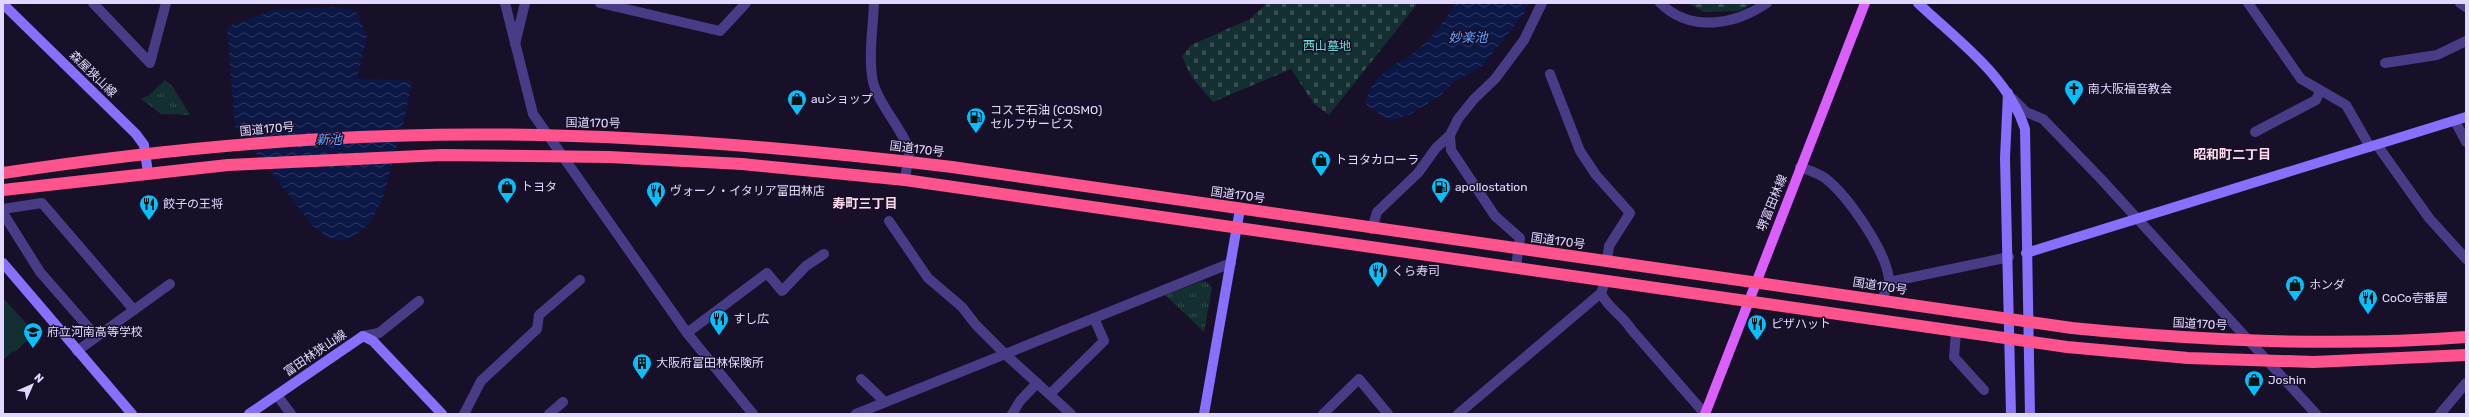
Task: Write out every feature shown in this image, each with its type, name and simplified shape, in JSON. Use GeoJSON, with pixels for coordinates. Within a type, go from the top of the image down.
{"type":"FeatureCollection","features":[{"type":"Feature","properties":{"kind":"highway","name":"国道170号"},"geometry":{"type":"LineString","coordinates":[[3,173],[146,154],[323,139],[414,136],[549,136],[614,138],[746,146],[907,162],[1518,250],[1882,300],[2010,320],[2141,335],[2247,340],[2356,342],[2466,337]]}},
{"type":"Feature","properties":{"kind":"highway"},"geometry":{"type":"LineString","coordinates":[[3,190],[148,172],[406,156],[563,156],[742,164],[905,180],[1606,280],[1956,332],[2139,355],[2314,362],[2466,355]]}},
{"type":"Feature","properties":{"kind":"main road","name":"堺富田林線"},"geometry":{"type":"LineString","coordinates":[[1705,414],[1865,3]]}},
{"type":"Feature","properties":{"kind":"street"},"geometry":{"type":"LineString","coordinates":[[93,3],[150,62],[166,3]]}},
{"type":"Feature","properties":{"kind":"street"},"geometry":{"type":"LineString","coordinates":[[505,3],[514,46],[533,114],[687,333],[753,414]]}},
{"type":"Feature","properties":{"kind":"street"},"geometry":{"type":"LineString","coordinates":[[514,46],[525,3]]}},
{"type":"Feature","properties":{"kind":"street"},"geometry":{"type":"LineString","coordinates":[[600,3],[720,32],[746,3]]}},
{"type":"Feature","properties":{"kind":"street"},"geometry":{"type":"LineString","coordinates":[[874,3],[872,68],[874,83],[894,124],[905,140],[909,152],[905,180]]}},
{"type":"Feature","properties":{"kind":"street"},"geometry":{"type":"LineString","coordinates":[[1372,229],[1377,212],[1418,173],[1436,148],[1450,135],[1458,119],[1474,99],[1495,79],[1524,40],[1542,3]]}},
{"type":"Feature","properties":{"kind":"street"},"geometry":{"type":"LineString","coordinates":[[1660,3],[1671,14],[1687,20],[1704,22],[1723,22],[1745,16],[1767,3]]}},
{"type":"Feature","properties":{"kind":"street"},"geometry":{"type":"LineString","coordinates":[[1918,3],[1982,63],[2026,112],[2043,119],[2316,414]]}},
{"type":"Feature","properties":{"kind":"street"},"geometry":{"type":"LineString","coordinates":[[2248,3],[2301,79],[2346,105],[2373,146],[2429,218],[2466,259]]}},
{"type":"Feature","properties":{"kind":"street"},"geometry":{"type":"LineString","coordinates":[[2460,3],[2466,7]]}},
{"type":"Feature","properties":{"kind":"street","name":"森屋狭山線"},"geometry":{"type":"LineString","coordinates":[[3,4],[136,134],[144,144],[148,172]]}},
{"type":"Feature","properties":{"kind":"street"},"geometry":{"type":"LineString","coordinates":[[2385,63],[2437,55],[2466,41]]}},
{"type":"Feature","properties":{"kind":"street"},"geometry":{"type":"LineString","coordinates":[[1550,74],[1580,151],[1596,175],[1630,213],[1609,246],[1607,262]]}},
{"type":"Feature","properties":{"kind":"street"},"geometry":{"type":"LineString","coordinates":[[2255,132],[2316,100],[2320,91]]}},
{"type":"Feature","properties":{"kind":"street"},"geometry":{"type":"LineString","coordinates":[[2008,93],[2021,117],[2025,129],[2027,322],[2030,414]]}},
{"type":"Feature","properties":{"kind":"street"},"geometry":{"type":"LineString","coordinates":[[2008,93],[2005,158],[2009,257],[2011,414]]}},
{"type":"Feature","properties":{"kind":"street"},"geometry":{"type":"LineString","coordinates":[[2026,253],[2466,117]]}},
{"type":"Feature","properties":{"kind":"street"},"geometry":{"type":"LineString","coordinates":[[2455,120],[2466,142]]}},
{"type":"Feature","properties":{"kind":"street"},"geometry":{"type":"LineString","coordinates":[[1450,135],[1451,150],[1495,216],[1520,238],[1516,267]]}},
{"type":"Feature","properties":{"kind":"street"},"geometry":{"type":"LineString","coordinates":[[1800,167],[1824,178],[1847,198],[1886,263],[1889,282],[1882,300]]}},
{"type":"Feature","properties":{"kind":"street"},"geometry":{"type":"LineString","coordinates":[[96,336],[40,272],[3,212],[3,209],[42,203],[134,310]]}},
{"type":"Feature","properties":{"kind":"street"},"geometry":{"type":"LineString","coordinates":[[1204,414],[1240,209]]}},
{"type":"Feature","properties":{"kind":"street"},"geometry":{"type":"LineString","coordinates":[[889,221],[928,278],[962,307],[1005,354],[1071,414]]}},
{"type":"Feature","properties":{"kind":"street"},"geometry":{"type":"LineString","coordinates":[[687,333],[767,273],[782,291],[806,266],[824,254]]}},
{"type":"Feature","properties":{"kind":"street"},"geometry":{"type":"LineString","coordinates":[[1889,282],[2009,257]]}},
{"type":"Feature","properties":{"kind":"street"},"geometry":{"type":"LineString","coordinates":[[3,263],[7,273],[132,414]]}},
{"type":"Feature","properties":{"kind":"street"},"geometry":{"type":"LineString","coordinates":[[856,414],[1231,263]]}},
{"type":"Feature","properties":{"kind":"street"},"geometry":{"type":"LineString","coordinates":[[464,414],[481,381],[537,329],[539,315],[580,280]]}},
{"type":"Feature","properties":{"kind":"street"},"geometry":{"type":"LineString","coordinates":[[1458,414],[1601,293],[1606,280]]}},
{"type":"Feature","properties":{"kind":"street"},"geometry":{"type":"LineString","coordinates":[[77,351],[170,284]]}},
{"type":"Feature","properties":{"kind":"street"},"geometry":{"type":"LineString","coordinates":[[1601,293],[1609,306],[1626,321],[1631,330],[1705,414]]}},
{"type":"Feature","properties":{"kind":"street"},"geometry":{"type":"LineString","coordinates":[[363,336],[378,333],[419,301]]}},
{"type":"Feature","properties":{"kind":"street"},"geometry":{"type":"LineString","coordinates":[[1050,394],[1104,341],[1094,318]]}},
{"type":"Feature","properties":{"kind":"street"},"geometry":{"type":"LineString","coordinates":[[1956,332],[1954,357],[1984,390]]}},
{"type":"Feature","properties":{"kind":"street","name":"富田林狭山線"},"geometry":{"type":"LineString","coordinates":[[249,414],[363,336],[373,342],[442,414]]}},
{"type":"Feature","properties":{"kind":"street"},"geometry":{"type":"LineString","coordinates":[[861,379],[885,402]]}},
{"type":"Feature","properties":{"kind":"street"},"geometry":{"type":"LineString","coordinates":[[1323,414],[1360,379],[1388,414]]}},
{"type":"Feature","properties":{"kind":"street"},"geometry":{"type":"LineString","coordinates":[[1012,414],[1020,401],[1037,383]]}},
{"type":"Feature","properties":{"kind":"street"},"geometry":{"type":"LineString","coordinates":[[2440,414],[2466,383]]}},
{"type":"Feature","properties":{"kind":"street"},"geometry":{"type":"LineString","coordinates":[[277,395],[291,414]]}},
{"type":"Feature","properties":{"kind":"street"},"geometry":{"type":"LineString","coordinates":[[549,414],[563,402]]}},
{"type":"Feature","properties":{"kind":"green space","name":"西山墓地"},"geometry":{"type":"Polygon","coordinates":[[[1267,3],[1418,3],[1329,115],[1314,104],[1291,69],[1213,102],[1191,76],[1182,56],[1191,45],[1250,19],[1267,3]]]}},
{"type":"Feature","properties":{"kind":"green space"},"geometry":{"type":"Polygon","coordinates":[[[1688,3],[1753,3],[1739,11],[1704,12],[1688,3]]]}},
{"type":"Feature","properties":{"kind":"green space"},"geometry":{"type":"Polygon","coordinates":[[[165,80],[173,87],[190,115],[161,114],[141,99],[149,95],[165,80]]]}},
{"type":"Feature","properties":{"kind":"green space"},"geometry":{"type":"Polygon","coordinates":[[[1202,281],[1207,282],[1212,288],[1204,332],[1165,295],[1202,281]]]}},
{"type":"Feature","properties":{"kind":"green space"},"geometry":{"type":"Polygon","coordinates":[[[3,298],[35,333],[15,352],[13,351],[3,360],[3,298]]]}},
{"type":"Feature","properties":{"kind":"water","name":"妙楽池"},"geometry":{"type":"Polygon","coordinates":[[[1457,3],[1528,3],[1524,14],[1481,67],[1454,82],[1441,95],[1413,113],[1390,121],[1366,105],[1372,86],[1379,78],[1421,47],[1436,31],[1457,3]]]}},
{"type":"Feature","properties":{"kind":"water","name":"新池"},"geometry":{"type":"Polygon","coordinates":[[[340,7],[356,11],[367,37],[357,78],[412,81],[404,121],[383,197],[372,220],[359,233],[342,241],[328,238],[313,226],[235,126],[227,27],[274,10],[340,7]]]}},
{"type":"Feature","properties":{"kind":"place","name":"南大阪福音教会"},"geometry":{"type":"Point","coordinates":[2074,106]}},
{"type":"Feature","properties":{"kind":"place","name":"auショップ"},"geometry":{"type":"Point","coordinates":[797,116]}},
{"type":"Feature","properties":{"kind":"place","name":"コスモ石油 (COSMO) セルフサービス"},"geometry":{"type":"Point","coordinates":[976,134]}},
{"type":"Feature","properties":{"kind":"place","name":"トヨタカローラ"},"geometry":{"type":"Point","coordinates":[1321,177]}},
{"type":"Feature","properties":{"kind":"place","name":"トヨタ"},"geometry":{"type":"Point","coordinates":[507,204]}},
{"type":"Feature","properties":{"kind":"place","name":"apollostation"},"geometry":{"type":"Point","coordinates":[1441,204]}},
{"type":"Feature","properties":{"kind":"place","name":"ヴォーノ・イタリア富田林店"},"geometry":{"type":"Point","coordinates":[656,208]}},
{"type":"Feature","properties":{"kind":"place","name":"餃子の王将"},"geometry":{"type":"Point","coordinates":[149,221]}},
{"type":"Feature","properties":{"kind":"place","name":"くら寿司"},"geometry":{"type":"Point","coordinates":[1378,288]}},
{"type":"Feature","properties":{"kind":"place","name":"ホンダ"},"geometry":{"type":"Point","coordinates":[2295,302]}},
{"type":"Feature","properties":{"kind":"place","name":"CoCo壱番屋"},"geometry":{"type":"Point","coordinates":[2368,315]}},
{"type":"Feature","properties":{"kind":"place","name":"すし広"},"geometry":{"type":"Point","coordinates":[719,336]}},
{"type":"Feature","properties":{"kind":"place","name":"ピザハット"},"geometry":{"type":"Point","coordinates":[1757,341]}},
{"type":"Feature","properties":{"kind":"place","name":"府立河南高等学校"},"geometry":{"type":"Point","coordinates":[33,349]}},
{"type":"Feature","properties":{"kind":"place","name":"大阪府富田林保険所"},"geometry":{"type":"Point","coordinates":[642,380]}},
{"type":"Feature","properties":{"kind":"place","name":"Joshin"},"geometry":{"type":"Point","coordinates":[2254,397]}},
{"type":"Feature","properties":{"kind":"district","name":"昭和町二丁目"},"geometry":{"type":"Point","coordinates":[2232,154]}},
{"type":"Feature","properties":{"kind":"district","name":"寿町三丁目"},"geometry":{"type":"Point","coordinates":[865,203]}}]}
